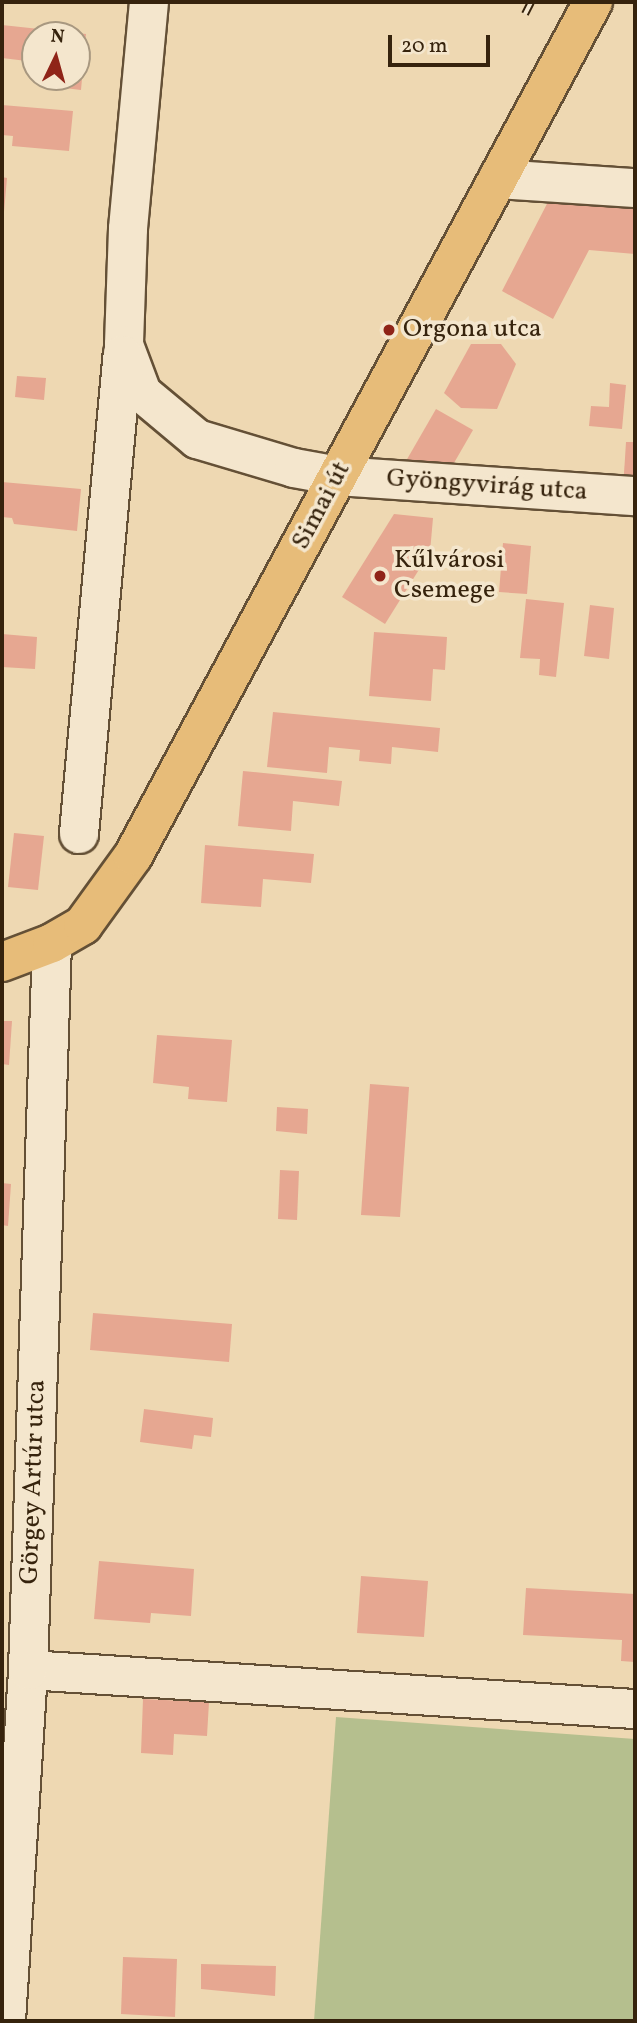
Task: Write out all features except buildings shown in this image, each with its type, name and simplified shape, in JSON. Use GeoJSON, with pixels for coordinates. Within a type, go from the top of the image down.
{"type":"FeatureCollection","features":[{"type":"Feature","properties":{"kind":"main road","name":"Simai út"},"geometry":{"type":"LineString","coordinates":[[2,962],[52,943],[83,925],[133,856],[593,2]]}},
{"type":"Feature","properties":{"kind":"street"},"geometry":{"type":"LineString","coordinates":[[79,834],[124,345],[128,229],[149,2]]}},
{"type":"Feature","properties":{"kind":"street"},"geometry":{"type":"LineString","coordinates":[[498,179],[635,188]]}},
{"type":"Feature","properties":{"kind":"street"},"geometry":{"type":"LineString","coordinates":[[124,345],[142,393],[197,439],[294,468],[338,475]]}},
{"type":"Feature","properties":{"kind":"street","name":"Gyöngyvirág utca"},"geometry":{"type":"LineString","coordinates":[[338,475],[635,496]]}},
{"type":"Feature","properties":{"kind":"street","name":"Görgey Artúr utca"},"geometry":{"type":"LineString","coordinates":[[6,2021],[28,1671],[52,943]]}},
{"type":"Feature","properties":{"kind":"street"},"geometry":{"type":"LineString","coordinates":[[28,1671],[635,1709]]}},
{"type":"Feature","properties":{"kind":"green space"},"geometry":{"type":"Polygon","coordinates":[[[336,1717],[635,1739],[635,2021],[314,2021],[336,1717]]]}},
{"type":"Feature","properties":{"kind":"railway"},"geometry":{"type":"LineString","coordinates":[[525,14],[531,2]]}},
{"type":"Feature","properties":{"kind":"place","name":"Orgona utca"},"geometry":{"type":"Point","coordinates":[389,330]}},
{"type":"Feature","properties":{"kind":"place","name":"Kűlvárosi Csemege"},"geometry":{"type":"Point","coordinates":[380,576]}}]}
